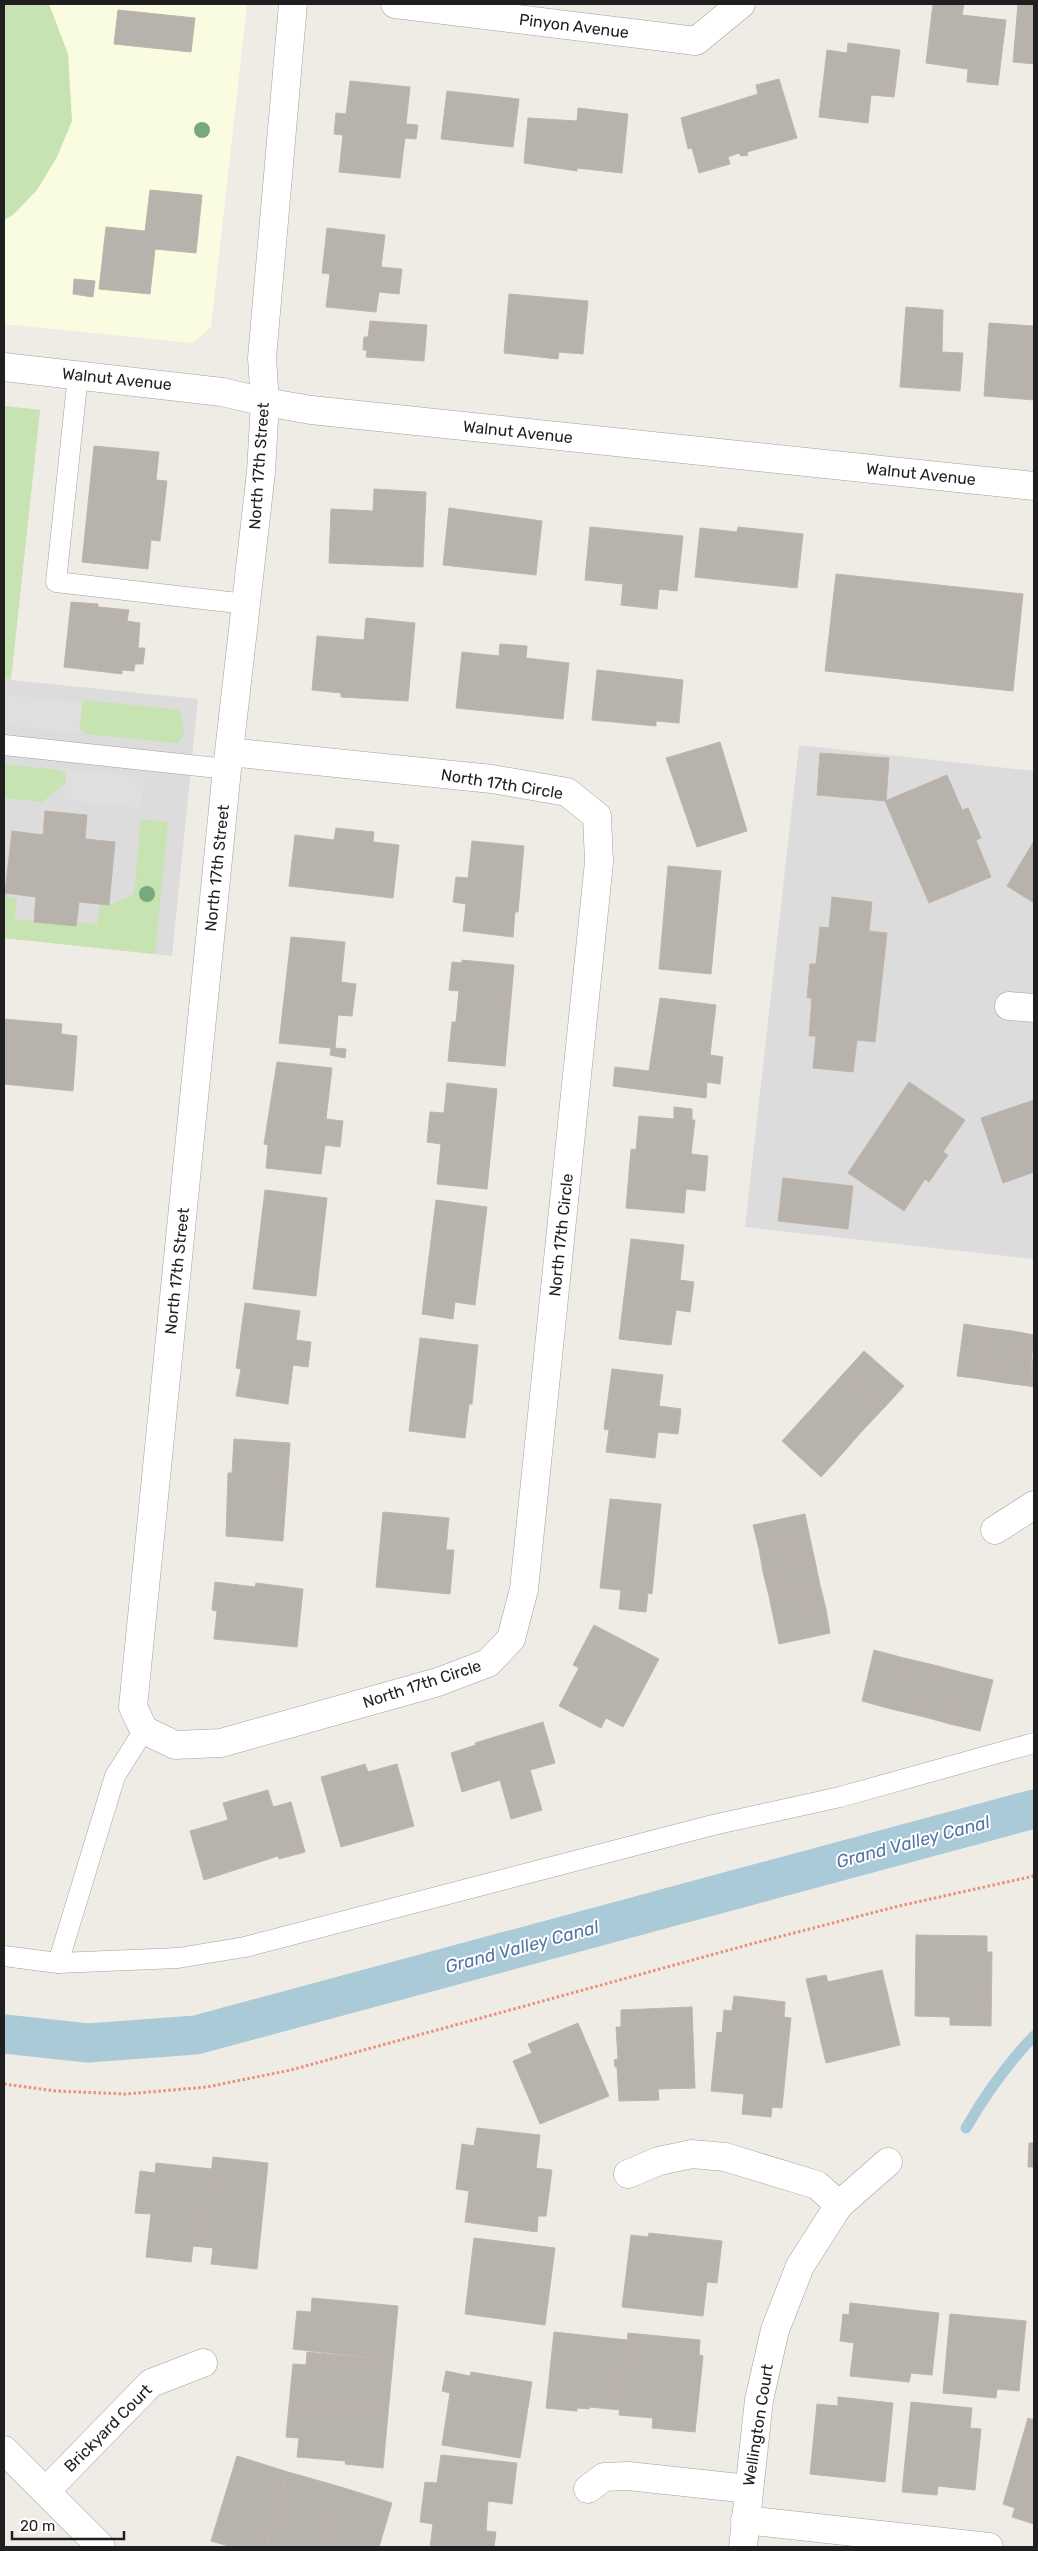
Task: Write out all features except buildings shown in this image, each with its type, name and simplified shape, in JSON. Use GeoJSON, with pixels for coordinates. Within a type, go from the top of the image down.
{"type":"FeatureCollection","features":[{"type":"Feature","properties":{"kind":"street","name":"North 17th Street"},"geometry":{"type":"LineString","coordinates":[[144,1730],[133,1707],[228,760],[261,472],[265,402],[262,358],[293,4]]}},
{"type":"Feature","properties":{"kind":"street","name":"Pinyon Avenue"},"geometry":{"type":"LineString","coordinates":[[395,4],[696,40],[741,4]]}},
{"type":"Feature","properties":{"kind":"street","name":"Walnut Avenue"},"geometry":{"type":"LineString","coordinates":[[4,367],[222,392],[265,402],[327,412],[1034,486]]}},
{"type":"Feature","properties":{"kind":"street","name":"North 17th Circle"},"geometry":{"type":"LineString","coordinates":[[144,1730],[175,1745],[221,1743],[438,1682],[488,1663],[511,1639],[524,1589],[599,862],[597,816],[567,792],[492,779],[228,760]]}},
{"type":"Feature","properties":{"kind":"street"},"geometry":{"type":"LineString","coordinates":[[995,1530],[1034,1505]]}},
{"type":"Feature","properties":{"kind":"street"},"geometry":{"type":"LineString","coordinates":[[628,2174],[659,2161],[692,2154],[725,2157],[817,2185],[839,2205]]}},
{"type":"Feature","properties":{"kind":"street","name":"Wellington Court"},"geometry":{"type":"LineString","coordinates":[[743,2547],[759,2400],[775,2330],[800,2266],[839,2205],[888,2162]]}},
{"type":"Feature","properties":{"kind":"street","name":"Brickyard Court"},"geometry":{"type":"LineString","coordinates":[[46,2491],[150,2383],[202,2363]]}},
{"type":"Feature","properties":{"kind":"street"},"geometry":{"type":"LineString","coordinates":[[4,2450],[101,2547]]}},
{"type":"Feature","properties":{"kind":"street"},"geometry":{"type":"LineString","coordinates":[[588,2489],[604,2476],[628,2476],[749,2489]]}},
{"type":"Feature","properties":{"kind":"street"},"geometry":{"type":"LineString","coordinates":[[745,2520],[989,2547]]}},
{"type":"Feature","properties":{"kind":"lane"},"geometry":{"type":"LineString","coordinates":[[78,375],[56,582],[246,604]]}},
{"type":"Feature","properties":{"kind":"lane"},"geometry":{"type":"LineString","coordinates":[[4,746],[228,760]]}},
{"type":"Feature","properties":{"kind":"lane"},"geometry":{"type":"LineString","coordinates":[[58,1963],[115,1776],[144,1730]]}},
{"type":"Feature","properties":{"kind":"lane"},"geometry":{"type":"LineString","coordinates":[[4,1956],[58,1963],[178,1958],[245,1947],[713,1825],[840,1797],[1034,1744]]}},
{"type":"Feature","properties":{"kind":"path"},"geometry":{"type":"LineString","coordinates":[[4,2084],[56,2091],[126,2094],[207,2087],[291,2070],[395,2040],[899,1906],[1034,1876]]}},
{"type":"Feature","properties":{"kind":"shaded area"},"geometry":{"type":"Polygon","coordinates":[[[4,4],[247,4],[211,327],[192,343],[4,324],[4,4]]]}},
{"type":"Feature","properties":{"kind":"shaded area"},"geometry":{"type":"Polygon","coordinates":[[[4,406],[40,410],[11,680],[198,699],[172,956],[4,938],[4,406]]]}},
{"type":"Feature","properties":{"kind":"shaded area"},"geometry":{"type":"Polygon","coordinates":[[[6,695],[82,703],[79,734],[4,725],[6,695]]]}},
{"type":"Feature","properties":{"kind":"shaded area"},"geometry":{"type":"Polygon","coordinates":[[[799,745],[1034,771],[1034,1259],[745,1227],[799,745]]]}},
{"type":"Feature","properties":{"kind":"shaded area"},"geometry":{"type":"Polygon","coordinates":[[[67,769],[144,777],[141,808],[64,800],[67,769]]]}},
{"type":"Feature","properties":{"kind":"green space"},"geometry":{"type":"Polygon","coordinates":[[[4,4],[49,4],[68,54],[72,121],[57,157],[37,190],[13,215],[4,220],[4,4]]]}},
{"type":"Feature","properties":{"kind":"green space"},"geometry":{"type":"Polygon","coordinates":[[[4,406],[40,410],[11,677],[4,678],[4,406]]]}},
{"type":"Feature","properties":{"kind":"green space"},"geometry":{"type":"Polygon","coordinates":[[[86,700],[180,710],[184,735],[177,743],[85,734],[80,728],[82,703],[86,700]]]}},
{"type":"Feature","properties":{"kind":"green space"},"geometry":{"type":"Polygon","coordinates":[[[4,764],[60,770],[67,776],[66,782],[42,802],[4,798],[4,764]]]}},
{"type":"Feature","properties":{"kind":"green space"},"geometry":{"type":"Polygon","coordinates":[[[141,819],[168,822],[155,954],[4,938],[5,893],[10,898],[17,898],[15,919],[76,926],[77,922],[97,924],[100,904],[109,905],[134,894],[141,819]]]}},
{"type":"Feature","properties":{"kind":"waterway","name":"Grand Valley Canal"},"geometry":{"type":"LineString","coordinates":[[4,2034],[88,2043],[196,2035],[1034,1809]]}},
{"type":"Feature","properties":{"kind":"waterway"},"geometry":{"type":"LineString","coordinates":[[966,2128],[997,2080],[1034,2036]]}}]}
